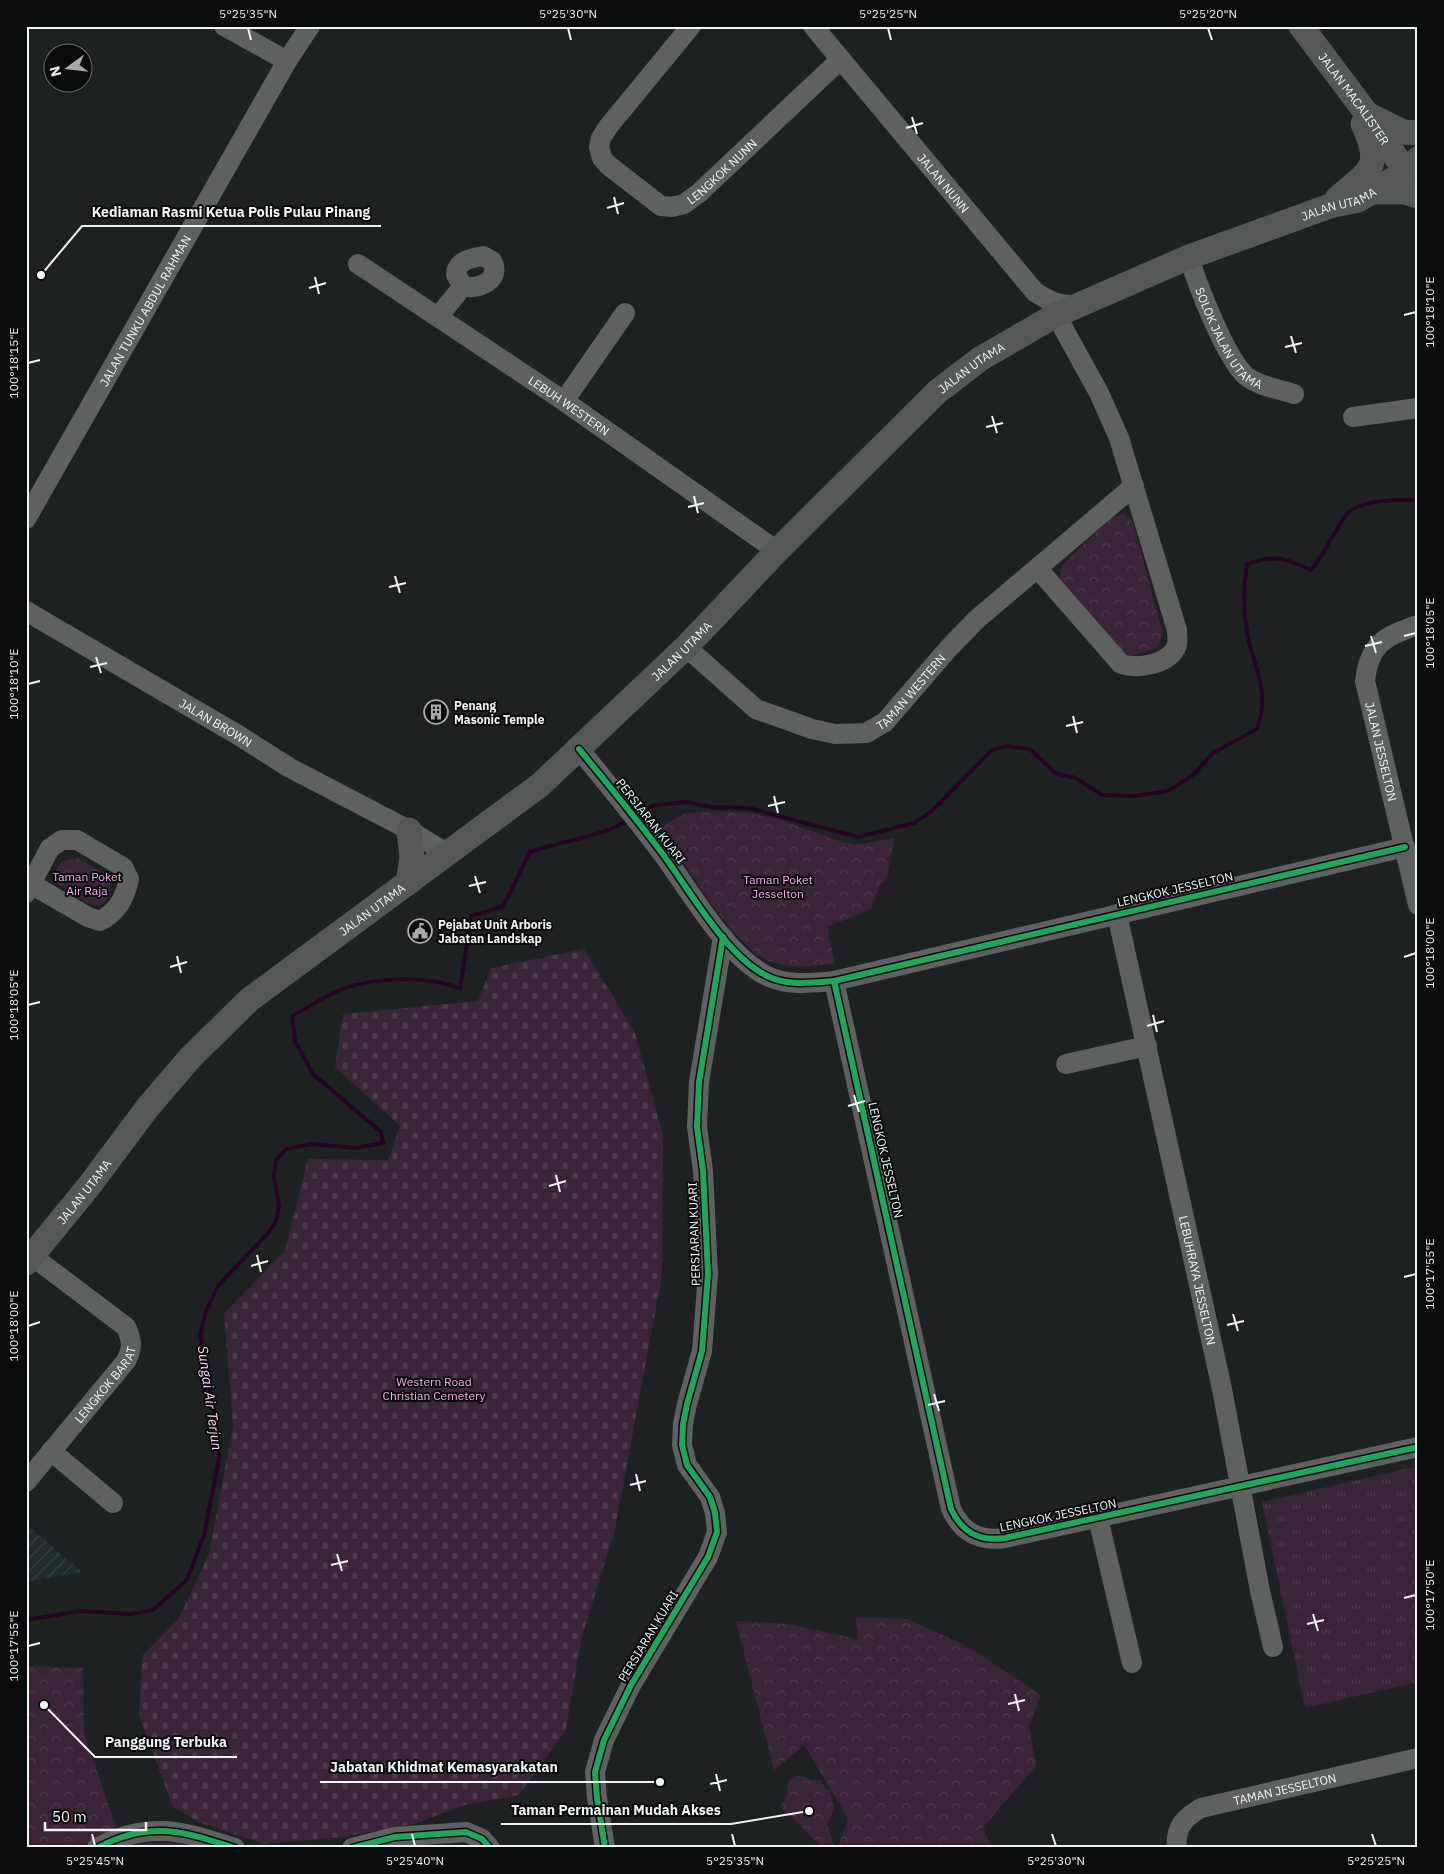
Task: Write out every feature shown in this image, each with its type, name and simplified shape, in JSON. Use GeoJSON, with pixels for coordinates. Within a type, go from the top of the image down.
{"type":"FeatureCollection","features":[{"type":"Feature","properties":{"kind":"main road","name":"JALAN MACALISTER"},"geometry":{"type":"LineString","coordinates":[[1302,26],[1367,114],[1414,172]]}},
{"type":"Feature","properties":{"kind":"main road"},"geometry":{"type":"LineString","coordinates":[[1330,206],[1358,182],[1367,172],[1372,162],[1372,143],[1349,90]]}},
{"type":"Feature","properties":{"kind":"main road"},"geometry":{"type":"LineString","coordinates":[[1367,114],[1403,132],[1418,133]]}},
{"type":"Feature","properties":{"kind":"main road","name":"JALAN UTAMA"},"geometry":{"type":"LineString","coordinates":[[29,1259],[89,1186],[148,1107],[197,1052],[249,1000],[540,785],[686,647],[777,551],[937,392],[980,359],[1056,315],[1189,257],[1330,206],[1358,200],[1414,172]]}},
{"type":"Feature","properties":{"kind":"main road"},"geometry":{"type":"LineString","coordinates":[[1373,192],[1404,192],[1418,196]]}},
{"type":"Feature","properties":{"kind":"main road"},"geometry":{"type":"LineString","coordinates":[[408,830],[412,858],[408,883]]}},
{"type":"Feature","properties":{"kind":"street"},"geometry":{"type":"LineString","coordinates":[[224,26],[287,61]]}},
{"type":"Feature","properties":{"kind":"street","name":"JALAN TUNKU ABDUL RAHMAN"},"geometry":{"type":"LineString","coordinates":[[26,519],[287,61],[310,26]]}},
{"type":"Feature","properties":{"kind":"street","name":"LENGKOK NUNN"},"geometry":{"type":"LineString","coordinates":[[691,26],[608,127],[601,138],[599,147],[608,166],[661,206],[672,207],[684,204],[699,194],[841,59]]}},
{"type":"Feature","properties":{"kind":"street","name":"JALAN NUNN"},"geometry":{"type":"LineString","coordinates":[[813,26],[1035,292],[1050,302],[1062,306],[1056,315]]}},
{"type":"Feature","properties":{"kind":"street","name":"SOLOK JALAN UTAMA"},"geometry":{"type":"LineString","coordinates":[[1189,257],[1197,283],[1239,368],[1252,380],[1294,394]]}},
{"type":"Feature","properties":{"kind":"street","name":"LEBUH WESTERN"},"geometry":{"type":"LineString","coordinates":[[358,264],[564,401],[777,551]]}},
{"type":"Feature","properties":{"kind":"street"},"geometry":{"type":"LineString","coordinates":[[438,316],[463,286]]}},
{"type":"Feature","properties":{"kind":"street"},"geometry":{"type":"LineString","coordinates":[[1035,292],[1037,310],[1056,315],[1099,393],[1119,438],[1177,630],[1177,645],[1168,657],[1143,666],[1132,668],[1121,664],[1112,656],[1038,568]]}},
{"type":"Feature","properties":{"kind":"street"},"geometry":{"type":"LineString","coordinates":[[564,401],[625,314]]}},
{"type":"Feature","properties":{"kind":"street"},"geometry":{"type":"LineString","coordinates":[[1353,417],[1418,408]]}},
{"type":"Feature","properties":{"kind":"street","name":"TAMAN WESTERN"},"geometry":{"type":"LineString","coordinates":[[686,647],[756,709],[812,729],[835,734],[866,733],[885,722],[948,649],[976,620],[1134,486]]}},
{"type":"Feature","properties":{"kind":"street","name":"JALAN BROWN"},"geometry":{"type":"LineString","coordinates":[[26,611],[238,734],[290,768],[408,830]]}},
{"type":"Feature","properties":{"kind":"street","name":"JALAN JESSELTON"},"geometry":{"type":"LineString","coordinates":[[1418,625],[1392,634],[1375,648],[1367,664],[1365,681],[1418,905]]}},
{"type":"Feature","properties":{"kind":"street","name":"PERSIARAN KUARI"},"geometry":{"type":"LineString","coordinates":[[579,749],[649,836],[723,937],[699,1082],[697,1126],[703,1171],[708,1274],[702,1351],[687,1404],[682,1445],[687,1465],[710,1497],[715,1513],[716,1532],[708,1557],[631,1685],[604,1740],[595,1772],[596,1798],[605,1848]]}},
{"type":"Feature","properties":{"kind":"street"},"geometry":{"type":"LineString","coordinates":[[408,830],[453,837],[480,831]]}},
{"type":"Feature","properties":{"kind":"street"},"geometry":{"type":"LineString","coordinates":[[408,830],[417,838],[448,854]]}},
{"type":"Feature","properties":{"kind":"street"},"geometry":{"type":"LineString","coordinates":[[62,840],[77,840],[123,867],[129,879],[125,894],[112,915],[100,921],[29,889],[50,848],[62,840]]}},
{"type":"Feature","properties":{"kind":"street","name":"LENGKOK JESSELTON"},"geometry":{"type":"LineString","coordinates":[[723,937],[743,958],[766,975],[782,981],[812,983],[834,981],[1405,847]]}},
{"type":"Feature","properties":{"kind":"street","name":"LEBUHRAYA JESSELTON"},"geometry":{"type":"LineString","coordinates":[[1117,914],[1241,1487],[1260,1591],[1273,1646]]}},
{"type":"Feature","properties":{"kind":"street","name":"LENGKOK JESSELTON"},"geometry":{"type":"LineString","coordinates":[[834,981],[951,1509],[956,1518],[971,1534],[993,1540],[1418,1447]]}},
{"type":"Feature","properties":{"kind":"street"},"geometry":{"type":"LineString","coordinates":[[1066,1064],[1147,1046]]}},
{"type":"Feature","properties":{"kind":"street","name":"LENGKOK BARAT"},"geometry":{"type":"LineString","coordinates":[[26,1482],[126,1361],[131,1352],[132,1338],[126,1327],[29,1259]]}},
{"type":"Feature","properties":{"kind":"street"},"geometry":{"type":"LineString","coordinates":[[52,1451],[113,1503]]}},
{"type":"Feature","properties":{"kind":"street","name":"LENGKOK JESSELTON"},"geometry":{"type":"LineString","coordinates":[[1098,1518],[1132,1663]]}},
{"type":"Feature","properties":{"kind":"street","name":"TAMAN JESSELTON"},"geometry":{"type":"LineString","coordinates":[[1177,1848],[1178,1827],[1187,1816],[1201,1808],[1418,1758]]}},
{"type":"Feature","properties":{"kind":"street"},"geometry":{"type":"LineString","coordinates":[[97,1848],[137,1832],[168,1830],[234,1848]]}},
{"type":"Feature","properties":{"kind":"street"},"geometry":{"type":"LineString","coordinates":[[352,1848],[395,1837],[466,1832],[482,1839],[490,1848]]}},
{"type":"Feature","properties":{"kind":"shaded area"},"geometry":{"type":"Polygon","coordinates":[[[26,1524],[82,1572],[26,1582],[26,1524]]]}},
{"type":"Feature","properties":{"kind":"green space"},"geometry":{"type":"Polygon","coordinates":[[[1123,514],[1129,517],[1133,523],[1163,634],[1157,647],[1133,656],[1124,654],[1064,586],[1060,579],[1062,565],[1111,518],[1123,514]]]}},
{"type":"Feature","properties":{"kind":"green space","name":"Taman Poket Jesselton"},"geometry":{"type":"Polygon","coordinates":[[[716,811],[749,813],[781,820],[839,841],[857,845],[894,838],[887,879],[880,885],[871,909],[827,927],[835,963],[801,966],[784,965],[767,960],[753,951],[724,920],[695,880],[661,827],[685,813],[716,811]]]}},
{"type":"Feature","properties":{"kind":"green space","name":"Taman Poket Air Raja"},"geometry":{"type":"Polygon","coordinates":[[[77,858],[107,874],[110,892],[107,899],[100,906],[88,904],[55,882],[55,872],[62,861],[77,858]]]}},
{"type":"Feature","properties":{"kind":"green space","name":"Western Road Christian Cemetery"},"geometry":{"type":"Polygon","coordinates":[[[584,949],[635,1033],[663,1135],[662,1275],[615,1529],[581,1640],[566,1730],[519,1795],[465,1805],[414,1824],[342,1837],[264,1844],[198,1822],[173,1807],[139,1715],[142,1656],[179,1618],[209,1554],[233,1426],[224,1313],[285,1251],[308,1159],[388,1160],[400,1126],[335,1067],[343,1014],[478,1001],[491,968],[584,949]]]}},
{"type":"Feature","properties":{"kind":"green space"},"geometry":{"type":"Polygon","coordinates":[[[1418,1466],[1418,1682],[1305,1708],[1262,1502],[1418,1466]]]}},
{"type":"Feature","properties":{"kind":"green space"},"geometry":{"type":"Polygon","coordinates":[[[856,1617],[907,1619],[965,1645],[1041,1695],[1029,1726],[1036,1766],[983,1827],[991,1848],[838,1848],[848,1818],[804,1745],[774,1770],[736,1621],[788,1624],[858,1639],[856,1617]]]}},
{"type":"Feature","properties":{"kind":"green space"},"geometry":{"type":"Polygon","coordinates":[[[26,1666],[83,1668],[84,1734],[123,1847],[164,1843],[204,1848],[26,1848],[26,1666]]]}},
{"type":"Feature","properties":{"kind":"green space"},"geometry":{"type":"Polygon","coordinates":[[[801,1775],[811,1780],[822,1780],[824,1788],[830,1791],[834,1809],[827,1824],[835,1848],[823,1848],[781,1808],[786,1797],[788,1782],[792,1778],[801,1775]]]}},
{"type":"Feature","properties":{"kind":"waterway","name":"Sungai Air Terjun"},"geometry":{"type":"LineString","coordinates":[[639,814],[654,805],[687,802],[712,807],[749,808],[858,837],[914,823],[932,811],[992,750],[1006,746],[1030,749],[1055,773],[1076,778],[1102,795],[1134,796],[1168,791],[1193,775],[1213,753],[1257,729],[1262,712],[1262,698],[1260,681],[1249,642],[1246,623],[1244,593],[1247,564],[1273,558],[1287,560],[1311,570],[1321,557],[1342,521],[1353,509],[1380,501],[1418,500]]}},
{"type":"Feature","properties":{"kind":"waterway","name":"Sungai Air Terjun"},"geometry":{"type":"LineString","coordinates":[[26,1620],[80,1611],[131,1614],[153,1610],[187,1580],[204,1535],[219,1459],[217,1427],[200,1335],[206,1311],[218,1286],[269,1232],[276,1221],[279,1206],[274,1177],[276,1160],[286,1149],[312,1144],[356,1148],[383,1143],[381,1132],[313,1074],[295,1041],[292,1016],[340,990],[368,982],[400,979],[432,981],[460,989],[471,916],[502,907],[530,852],[594,835],[629,820]]}},
{"type":"Feature","properties":{"kind":"cycle path"},"geometry":{"type":"LineString","coordinates":[[579,749],[652,840],[723,938],[752,966],[767,976],[791,983],[834,981],[1405,847]]}},
{"type":"Feature","properties":{"kind":"cycle path"},"geometry":{"type":"LineString","coordinates":[[605,1848],[595,1772],[604,1740],[631,1685],[708,1557],[717,1532],[715,1513],[710,1497],[687,1465],[682,1445],[683,1424],[687,1404],[702,1351],[708,1274],[703,1171],[697,1127],[699,1082],[723,937]]}},
{"type":"Feature","properties":{"kind":"cycle path"},"geometry":{"type":"LineString","coordinates":[[834,981],[951,1509],[960,1524],[972,1534],[987,1538],[1005,1538],[1418,1447]]}},
{"type":"Feature","properties":{"kind":"cycle path"},"geometry":{"type":"LineString","coordinates":[[97,1848],[116,1839],[150,1831],[182,1833],[235,1848]]}},
{"type":"Feature","properties":{"kind":"cycle path"},"geometry":{"type":"LineString","coordinates":[[352,1848],[395,1837],[466,1832],[482,1839],[490,1848]]}},
{"type":"Feature","properties":{"kind":"place","name":"Kediaman Rasmi Ketua Polis Pulau Pinang"},"geometry":{"type":"Point","coordinates":[41,275]}},
{"type":"Feature","properties":{"kind":"place","name":"Penang Masonic Temple"},"geometry":{"type":"Point","coordinates":[436,712]}},
{"type":"Feature","properties":{"kind":"place","name":"Pejabat Unit Arboris Jabatan Landskap"},"geometry":{"type":"Point","coordinates":[420,931]}},
{"type":"Feature","properties":{"kind":"place","name":"Panggung Terbuka"},"geometry":{"type":"Point","coordinates":[44,1705]}},
{"type":"Feature","properties":{"kind":"place","name":"Jabatan Khidmat Kemasyarakatan"},"geometry":{"type":"Point","coordinates":[660,1782]}},
{"type":"Feature","properties":{"kind":"place","name":"Taman Permainan Mudah Akses"},"geometry":{"type":"Point","coordinates":[809,1811]}}]}
